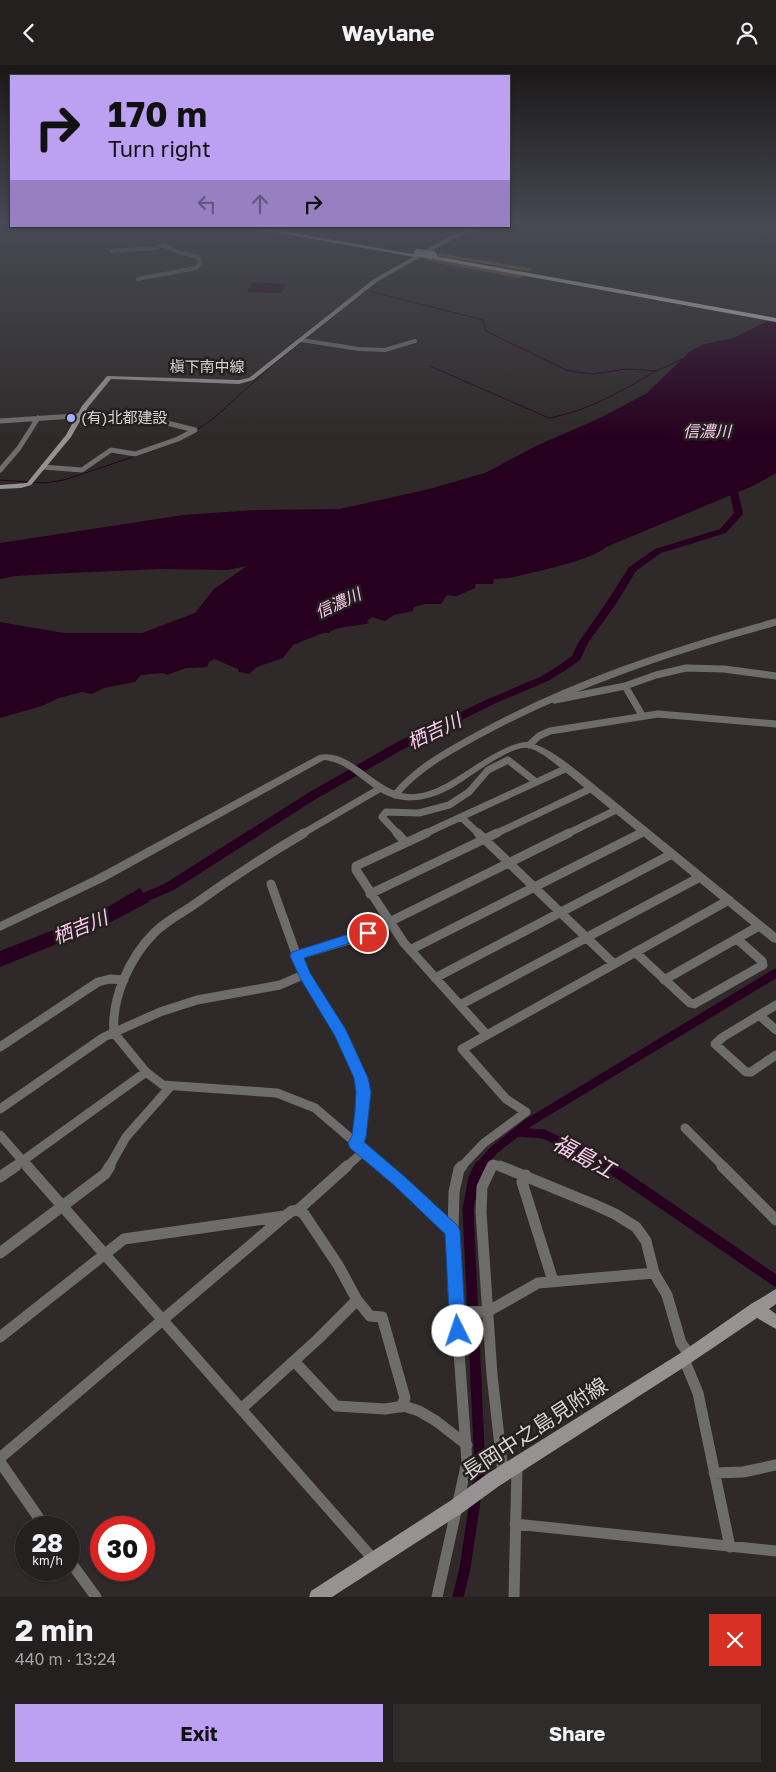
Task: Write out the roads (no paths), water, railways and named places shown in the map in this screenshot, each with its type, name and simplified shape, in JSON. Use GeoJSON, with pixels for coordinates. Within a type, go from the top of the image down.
{"type":"FeatureCollection","features":[{"type":"Feature","properties":{"kind":"highway"},"geometry":{"type":"LineString","coordinates":[[651,295],[776,318]]}},
{"type":"Feature","properties":{"kind":"main road","name":"槇下南中線"},"geometry":{"type":"LineString","coordinates":[[0,487],[27,485],[69,436],[87,403],[110,377],[248,381],[356,295]]}},
{"type":"Feature","properties":{"kind":"main road","name":"長岡中之島見附線"},"geometry":{"type":"LineString","coordinates":[[316,1597],[776,1296]]}},
{"type":"Feature","properties":{"kind":"main road"},"geometry":{"type":"LineString","coordinates":[[756,1309],[776,1322]]}},
{"type":"Feature","properties":{"kind":"street"},"geometry":{"type":"LineString","coordinates":[[300,340],[377,350],[391,349],[415,341]]}},
{"type":"Feature","properties":{"kind":"street"},"geometry":{"type":"LineString","coordinates":[[0,421],[80,415],[147,419],[195,430],[178,439],[135,455],[111,450],[82,470],[43,467]]}},
{"type":"Feature","properties":{"kind":"street"},"geometry":{"type":"LineString","coordinates":[[0,470],[19,448],[38,418]]}},
{"type":"Feature","properties":{"kind":"street"},"geometry":{"type":"LineString","coordinates":[[395,795],[407,779],[426,764],[494,724],[550,699],[654,659],[776,622]]}},
{"type":"Feature","properties":{"kind":"street"},"geometry":{"type":"LineString","coordinates":[[550,699],[559,700],[625,686],[656,675],[686,668],[724,669],[776,676]]}},
{"type":"Feature","properties":{"kind":"street"},"geometry":{"type":"LineString","coordinates":[[625,686],[642,715]]}},
{"type":"Feature","properties":{"kind":"street"},"geometry":{"type":"LineString","coordinates":[[528,745],[539,736],[550,731],[642,715],[671,713],[776,725]]}},
{"type":"Feature","properties":{"kind":"street"},"geometry":{"type":"LineString","coordinates":[[0,927],[99,879],[322,757],[341,761],[377,788],[395,795],[414,797],[433,794],[446,788],[486,761],[519,746],[528,745],[548,754],[592,788],[776,939]]}},
{"type":"Feature","properties":{"kind":"street"},"geometry":{"type":"LineString","coordinates":[[406,843],[382,817],[386,812],[419,813],[449,805],[469,792],[488,770],[508,759],[536,782]]}},
{"type":"Feature","properties":{"kind":"street"},"geometry":{"type":"LineString","coordinates":[[486,1034],[410,950],[370,894],[356,870],[356,866],[567,769]]}},
{"type":"Feature","properties":{"kind":"street"},"geometry":{"type":"LineString","coordinates":[[377,788],[248,866],[155,932],[138,953],[124,981],[112,1021],[114,1033],[146,1072],[163,1085],[170,1087],[277,1093],[315,1107],[400,1181],[453,1231]]}},
{"type":"Feature","properties":{"kind":"street"},"geometry":{"type":"LineString","coordinates":[[370,894],[592,788]]}},
{"type":"Feature","properties":{"kind":"street"},"geometry":{"type":"LineString","coordinates":[[296,956],[359,937],[618,809]]}},
{"type":"Feature","properties":{"kind":"street"},"geometry":{"type":"LineString","coordinates":[[461,817],[614,964]]}},
{"type":"Feature","properties":{"kind":"street"},"geometry":{"type":"LineString","coordinates":[[410,950],[645,831]]}},
{"type":"Feature","properties":{"kind":"street"},"geometry":{"type":"LineString","coordinates":[[435,978],[672,854]]}},
{"type":"Feature","properties":{"kind":"street"},"geometry":{"type":"LineString","coordinates":[[460,1005],[700,877]]}},
{"type":"Feature","properties":{"kind":"street"},"geometry":{"type":"LineString","coordinates":[[271,884],[296,956],[341,1034],[361,1078],[364,1092],[359,1137],[356,1143]]}},
{"type":"Feature","properties":{"kind":"street"},"geometry":{"type":"LineString","coordinates":[[436,1597],[462,1502],[467,1445],[460,1311],[453,1231],[454,1192],[459,1169],[484,1143],[526,1112],[506,1099],[462,1049],[729,900]]}},
{"type":"Feature","properties":{"kind":"street"},"geometry":{"type":"LineString","coordinates":[[664,980],[760,926]]}},
{"type":"Feature","properties":{"kind":"street"},"geometry":{"type":"LineString","coordinates":[[635,952],[690,1003],[694,1004],[762,967],[762,961],[737,939]]}},
{"type":"Feature","properties":{"kind":"street"},"geometry":{"type":"LineString","coordinates":[[0,1109],[104,1037],[176,1005],[280,985],[305,974]]}},
{"type":"Feature","properties":{"kind":"street"},"geometry":{"type":"LineString","coordinates":[[0,1047],[98,982],[110,979],[124,981]]}},
{"type":"Feature","properties":{"kind":"street"},"geometry":{"type":"LineString","coordinates":[[776,1005],[722,1037],[714,1044],[746,1072],[751,1072],[776,1055]]}},
{"type":"Feature","properties":{"kind":"street"},"geometry":{"type":"LineString","coordinates":[[759,1015],[776,1030]]}},
{"type":"Feature","properties":{"kind":"street"},"geometry":{"type":"LineString","coordinates":[[0,1177],[146,1072]]}},
{"type":"Feature","properties":{"kind":"street"},"geometry":{"type":"LineString","coordinates":[[0,1253],[105,1174],[126,1137],[170,1087]]}},
{"type":"Feature","properties":{"kind":"street"},"geometry":{"type":"LineString","coordinates":[[685,1128],[776,1219]]}},
{"type":"Feature","properties":{"kind":"street"},"geometry":{"type":"LineString","coordinates":[[0,1135],[374,1560]]}},
{"type":"Feature","properties":{"kind":"street"},"geometry":{"type":"LineString","coordinates":[[38,1516],[0,1460],[285,1216],[292,1211],[298,1210],[364,1151]]}},
{"type":"Feature","properties":{"kind":"street"},"geometry":{"type":"LineString","coordinates":[[499,1477],[485,1312],[481,1187],[493,1164],[526,1175],[615,1214],[632,1224],[646,1241],[654,1273],[667,1295],[698,1393],[730,1547]]}},
{"type":"Feature","properties":{"kind":"street"},"geometry":{"type":"LineString","coordinates":[[526,1175],[522,1182],[553,1281]]}},
{"type":"Feature","properties":{"kind":"street"},"geometry":{"type":"LineString","coordinates":[[298,1210],[304,1214],[338,1265],[357,1300],[370,1317],[382,1317],[405,1398],[401,1407]]}},
{"type":"Feature","properties":{"kind":"street"},"geometry":{"type":"LineString","coordinates":[[0,1337],[124,1239],[285,1216]]}},
{"type":"Feature","properties":{"kind":"street"},"geometry":{"type":"LineString","coordinates":[[460,1311],[485,1312],[527,1288],[553,1281],[654,1273]]}},
{"type":"Feature","properties":{"kind":"street"},"geometry":{"type":"LineString","coordinates":[[241,1409],[357,1300]]}},
{"type":"Feature","properties":{"kind":"street"},"geometry":{"type":"LineString","coordinates":[[294,1361],[336,1406],[385,1409],[401,1407],[419,1411],[436,1421],[467,1445]]}},
{"type":"Feature","properties":{"kind":"street"},"geometry":{"type":"LineString","coordinates":[[714,1473],[743,1472],[776,1465]]}},
{"type":"Feature","properties":{"kind":"street"},"geometry":{"type":"LineString","coordinates":[[514,1597],[517,1466]]}},
{"type":"Feature","properties":{"kind":"street"},"geometry":{"type":"LineString","coordinates":[[515,1524],[776,1551]]}},
{"type":"Feature","properties":{"kind":"street"},"geometry":{"type":"LineString","coordinates":[[80,1575],[96,1597]]}},
{"type":"Feature","properties":{"kind":"water","name":"信濃川"},"geometry":{"type":"Polygon","coordinates":[[[776,317],[776,473],[753,486],[576,561],[512,578],[494,579],[493,584],[475,584],[475,588],[459,595],[447,595],[441,604],[425,604],[414,607],[413,611],[394,615],[385,621],[372,617],[367,621],[369,623],[342,627],[329,633],[323,633],[293,645],[283,658],[257,667],[249,674],[239,672],[238,669],[214,659],[209,662],[207,667],[186,668],[167,675],[163,673],[141,675],[135,682],[104,688],[92,694],[82,692],[59,698],[42,706],[0,718],[0,622],[64,633],[142,633],[195,613],[214,589],[247,566],[228,570],[159,569],[15,576],[0,579],[0,543],[183,515],[255,510],[340,509],[429,489],[485,473],[536,446],[602,417],[647,393],[689,352],[704,344],[733,338],[776,317]]]}},
{"type":"Feature","properties":{"kind":"water"},"geometry":{"type":"Polygon","coordinates":[[[140,888],[149,902],[111,922],[0,967],[0,951],[99,912],[140,888]]]}},
{"type":"Feature","properties":{"kind":"waterway"},"geometry":{"type":"LineString","coordinates":[[387,295],[483,320],[486,331],[566,370],[593,374],[627,369],[657,371],[682,359]]}},
{"type":"Feature","properties":{"kind":"waterway"},"geometry":{"type":"LineString","coordinates":[[195,431],[214,418],[269,368],[340,311]]}},
{"type":"Feature","properties":{"kind":"waterway"},"geometry":{"type":"LineString","coordinates":[[430,366],[549,418],[577,411],[591,405],[656,371]]}},
{"type":"Feature","properties":{"kind":"waterway"},"geometry":{"type":"LineString","coordinates":[[0,480],[44,483],[64,480],[136,456]]}},
{"type":"Feature","properties":{"kind":"waterway","name":"栖吉川"},"geometry":{"type":"LineString","coordinates":[[131,903],[169,887],[312,796],[403,744],[492,701],[544,679],[562,668],[576,658],[583,643],[611,604],[632,569],[658,551],[723,531],[739,513],[733,488],[724,481]]}},
{"type":"Feature","properties":{"kind":"waterway"},"geometry":{"type":"LineString","coordinates":[[479,1167],[494,1150],[528,1123],[776,973]]}},
{"type":"Feature","properties":{"kind":"waterway","name":"福島江"},"geometry":{"type":"LineString","coordinates":[[517,1132],[544,1134],[608,1166]]}},
{"type":"Feature","properties":{"kind":"waterway","name":"福島江"},"geometry":{"type":"LineString","coordinates":[[458,1597],[465,1568],[480,1468],[468,1209],[474,1178],[480,1166]]}},
{"type":"Feature","properties":{"kind":"waterway","name":"福島江"},"geometry":{"type":"LineString","coordinates":[[608,1166],[776,1281]]}},
{"type":"Feature","properties":{"kind":"place","name":"(有)北都建設"},"geometry":{"type":"Point","coordinates":[71,418]}}]}
